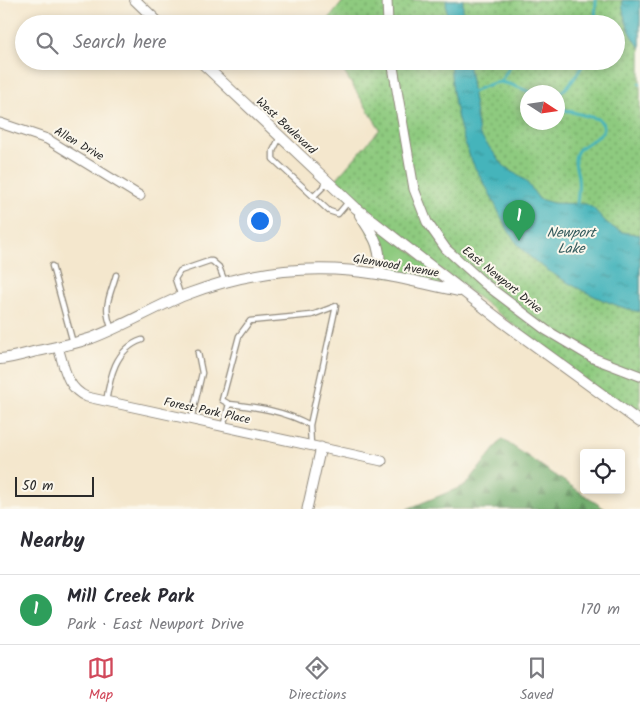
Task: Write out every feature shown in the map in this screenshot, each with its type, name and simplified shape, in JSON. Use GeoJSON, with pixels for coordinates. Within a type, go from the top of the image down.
{"type":"FeatureCollection","features":[{"type":"Feature","properties":{"kind":"street"},"geometry":{"type":"LineString","coordinates":[[135,0],[151,15]]}},
{"type":"Feature","properties":{"kind":"street"},"geometry":{"type":"LineString","coordinates":[[387,0],[388,15]]}},
{"type":"Feature","properties":{"kind":"street","name":"West Boulevard"},"geometry":{"type":"LineString","coordinates":[[209,70],[352,204],[463,292]]}},
{"type":"Feature","properties":{"kind":"street","name":"East Newport Drive"},"geometry":{"type":"LineString","coordinates":[[394,70],[414,189],[427,222],[446,249],[484,284],[546,330],[593,358],[640,376]]}},
{"type":"Feature","properties":{"kind":"street","name":"Allen Drive"},"geometry":{"type":"LineString","coordinates":[[0,122],[47,139],[140,196]]}},
{"type":"Feature","properties":{"kind":"street","name":"West Boulevard"},"geometry":{"type":"LineString","coordinates":[[352,204],[376,240],[381,256],[379,274]]}},
{"type":"Feature","properties":{"kind":"street","name":"Glenwood Avenue"},"geometry":{"type":"LineString","coordinates":[[0,359],[73,344],[112,329],[181,297],[225,282],[275,271],[310,268],[344,270],[379,274],[463,292],[640,422]]}},
{"type":"Feature","properties":{"kind":"street","name":"Forest Park Place"},"geometry":{"type":"LineString","coordinates":[[58,347],[69,381],[79,394],[87,398],[382,461]]}},
{"type":"Feature","properties":{"kind":"street"},"geometry":{"type":"LineString","coordinates":[[307,509],[320,448]]}},
{"type":"Feature","properties":{"kind":"lane"},"geometry":{"type":"LineString","coordinates":[[280,137],[273,151],[274,159],[329,211],[338,214],[352,204]]}},
{"type":"Feature","properties":{"kind":"lane"},"geometry":{"type":"LineString","coordinates":[[314,196],[328,182]]}},
{"type":"Feature","properties":{"kind":"lane"},"geometry":{"type":"LineString","coordinates":[[181,297],[175,279],[177,274],[180,271],[209,261],[212,261],[219,267],[225,282]]}},
{"type":"Feature","properties":{"kind":"lane"},"geometry":{"type":"LineString","coordinates":[[52,266],[73,344]]}},
{"type":"Feature","properties":{"kind":"lane"},"geometry":{"type":"LineString","coordinates":[[112,329],[107,317],[106,308],[116,275]]}},
{"type":"Feature","properties":{"kind":"lane"},"geometry":{"type":"LineString","coordinates":[[310,424],[295,417],[253,406],[229,404],[222,400],[239,336],[250,321],[312,315],[336,306],[310,424],[311,445]]}},
{"type":"Feature","properties":{"kind":"lane"},"geometry":{"type":"LineString","coordinates":[[106,402],[109,382],[117,360],[133,343],[142,340]]}},
{"type":"Feature","properties":{"kind":"lane"},"geometry":{"type":"LineString","coordinates":[[191,420],[202,373],[198,353]]}},
{"type":"Feature","properties":{"kind":"lane"},"geometry":{"type":"LineString","coordinates":[[223,427],[229,404]]}},
{"type":"Feature","properties":{"kind":"green space"},"geometry":{"type":"Polygon","coordinates":[[[344,0],[640,0],[640,422],[331,185],[380,129],[343,70],[625,70],[625,15],[332,15],[344,0]]]}},
{"type":"Feature","properties":{"kind":"green space"},"geometry":{"type":"Polygon","coordinates":[[[356,208],[463,292],[379,274],[381,256],[356,208]]]}},
{"type":"Feature","properties":{"kind":"green space"},"geometry":{"type":"Polygon","coordinates":[[[502,439],[580,492],[580,494],[583,494],[605,509],[407,509],[466,485],[502,439]]]}},
{"type":"Feature","properties":{"kind":"water"},"geometry":{"type":"Polygon","coordinates":[[[446,0],[463,0],[463,15],[447,15],[446,0]]]}},
{"type":"Feature","properties":{"kind":"water"},"geometry":{"type":"Polygon","coordinates":[[[622,0],[640,0],[640,48],[627,26],[622,0]]]}},
{"type":"Feature","properties":{"kind":"water","name":"Newport Lake"},"geometry":{"type":"Polygon","coordinates":[[[451,70],[469,70],[479,134],[504,166],[526,181],[539,199],[553,203],[586,204],[593,208],[614,228],[623,232],[640,235],[640,312],[610,303],[576,287],[543,267],[520,247],[504,224],[469,155],[452,89],[451,70]]]}},
{"type":"Feature","properties":{"kind":"waterway"},"geometry":{"type":"LineString","coordinates":[[595,15],[596,0]]}},
{"type":"Feature","properties":{"kind":"waterway"},"geometry":{"type":"LineString","coordinates":[[501,81],[508,70]]}},
{"type":"Feature","properties":{"kind":"waterway"},"geometry":{"type":"LineString","coordinates":[[565,88],[580,70]]}},
{"type":"Feature","properties":{"kind":"waterway"},"geometry":{"type":"LineString","coordinates":[[471,93],[500,82],[520,88]]}},
{"type":"Feature","properties":{"kind":"waterway"},"geometry":{"type":"LineString","coordinates":[[565,110],[598,119],[603,124],[601,133],[580,148],[576,155],[575,162],[578,176],[577,203]]}},
{"type":"Feature","properties":{"kind":"place","name":"Mill Creek Park"},"geometry":{"type":"Point","coordinates":[519,241]}}]}
